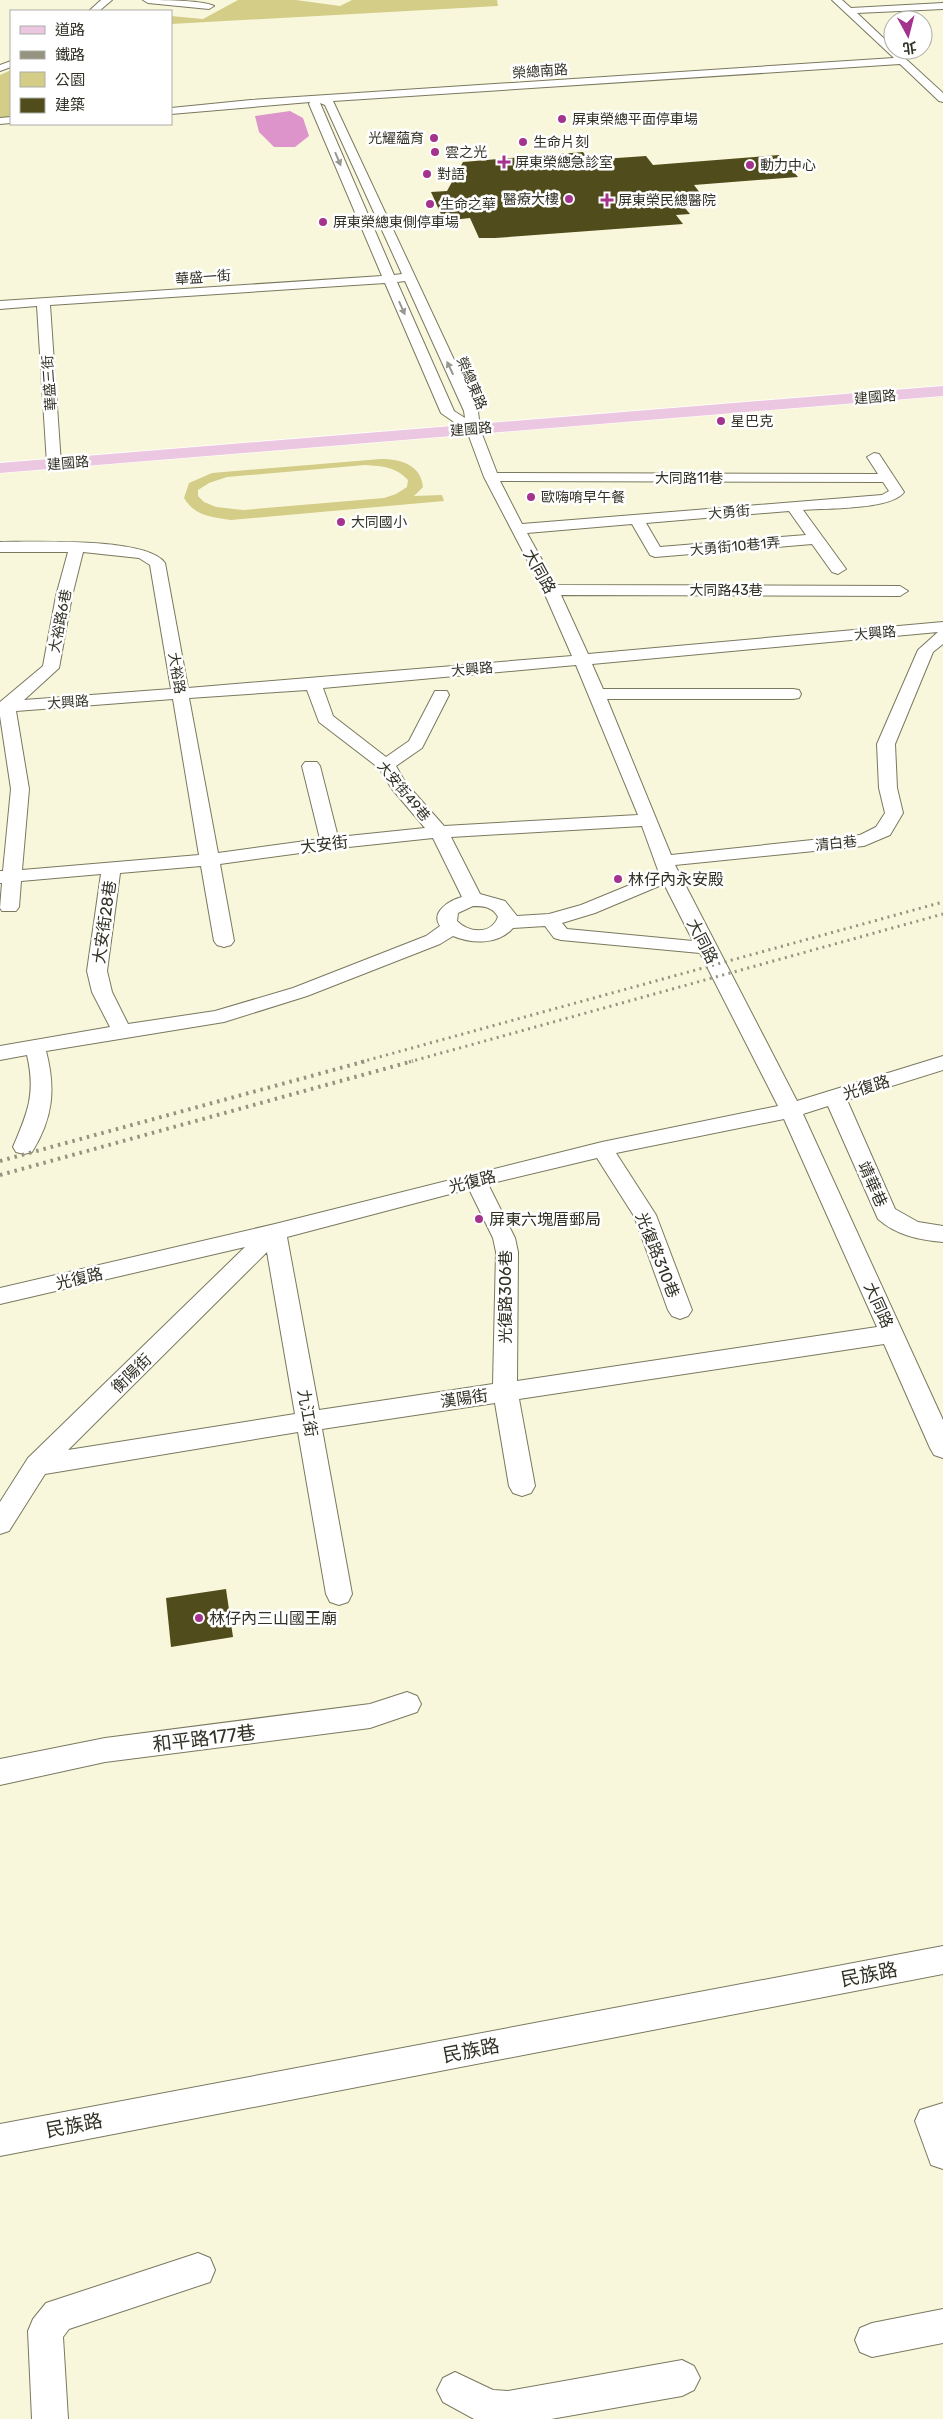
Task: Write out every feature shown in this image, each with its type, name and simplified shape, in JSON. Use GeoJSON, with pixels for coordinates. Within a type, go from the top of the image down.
{"type":"FeatureCollection","features":[{"type":"Feature","properties":{"kind":"main road","name":"建國路"},"geometry":{"type":"LineString","coordinates":[[0,468],[943,392]]}},
{"type":"Feature","properties":{"kind":"street"},"geometry":{"type":"LineString","coordinates":[[95,10],[106,0]]}},
{"type":"Feature","properties":{"kind":"street"},"geometry":{"type":"LineString","coordinates":[[148,0],[209,6]]}},
{"type":"Feature","properties":{"kind":"street"},"geometry":{"type":"LineString","coordinates":[[837,0],[943,99]]}},
{"type":"Feature","properties":{"kind":"street"},"geometry":{"type":"LineString","coordinates":[[848,11],[943,6]]}},
{"type":"Feature","properties":{"kind":"street","name":"榮總南路"},"geometry":{"type":"LineString","coordinates":[[177,111],[318,99],[901,61]]}},
{"type":"Feature","properties":{"kind":"street","name":"榮總東路"},"geometry":{"type":"LineString","coordinates":[[318,99],[329,103],[359,166],[408,278],[471,411],[473,429],[448,413],[314,104],[318,99]]}},
{"type":"Feature","properties":{"kind":"street"},"geometry":{"type":"LineString","coordinates":[[328,136],[344,135]]}},
{"type":"Feature","properties":{"kind":"street"},"geometry":{"type":"LineString","coordinates":[[373,242],[392,240]]}},
{"type":"Feature","properties":{"kind":"street","name":"華盛一街"},"geometry":{"type":"LineString","coordinates":[[0,305],[408,278]]}},
{"type":"Feature","properties":{"kind":"street","name":"華盛三街"},"geometry":{"type":"LineString","coordinates":[[43,302],[54,464]]}},
{"type":"Feature","properties":{"kind":"street"},"geometry":{"type":"LineString","coordinates":[[413,333],[433,331]]}},
{"type":"Feature","properties":{"kind":"street","name":"大同路"},"geometry":{"type":"LineString","coordinates":[[473,429],[491,477],[551,590],[582,659],[649,820],[666,868],[791,1110],[943,1448]]}},
{"type":"Feature","properties":{"kind":"street","name":"大勇街"},"geometry":{"type":"LineString","coordinates":[[517,529],[885,499],[894,496],[897,492],[874,457]]}},
{"type":"Feature","properties":{"kind":"street","name":"大同路11巷"},"geometry":{"type":"LineString","coordinates":[[491,477],[888,478]]}},
{"type":"Feature","properties":{"kind":"street"},"geometry":{"type":"LineString","coordinates":[[793,507],[838,569]]}},
{"type":"Feature","properties":{"kind":"street","name":"大勇街10巷1弄"},"geometry":{"type":"LineString","coordinates":[[638,520],[655,552],[816,539]]}},
{"type":"Feature","properties":{"kind":"street","name":"大裕路"},"geometry":{"type":"LineString","coordinates":[[0,548],[77,547],[142,554],[150,557],[157,563],[224,941]]}},
{"type":"Feature","properties":{"kind":"street","name":"大裕路6巷"},"geometry":{"type":"LineString","coordinates":[[3,707],[51,668],[64,596],[77,547]]}},
{"type":"Feature","properties":{"kind":"street","name":"大同路43巷"},"geometry":{"type":"LineString","coordinates":[[551,590],[900,591]]}},
{"type":"Feature","properties":{"kind":"street","name":"大興路"},"geometry":{"type":"LineString","coordinates":[[3,707],[313,684],[943,627]]}},
{"type":"Feature","properties":{"kind":"street","name":"清白巷"},"geometry":{"type":"LineString","coordinates":[[506,922],[550,920],[588,908],[666,868],[864,840],[883,831],[894,813],[888,788],[886,744],[926,650],[943,636]]}},
{"type":"Feature","properties":{"kind":"street","name":"大安街49巷"},"geometry":{"type":"LineString","coordinates":[[313,684],[325,718],[386,764],[398,785],[439,832],[473,900]]}},
{"type":"Feature","properties":{"kind":"street"},"geometry":{"type":"LineString","coordinates":[[597,694],[793,694]]}},
{"type":"Feature","properties":{"kind":"street"},"geometry":{"type":"LineString","coordinates":[[386,764],[416,744],[441,695]]}},
{"type":"Feature","properties":{"kind":"street"},"geometry":{"type":"LineString","coordinates":[[3,707],[20,789],[6,876],[9,906]]}},
{"type":"Feature","properties":{"kind":"street"},"geometry":{"type":"LineString","coordinates":[[311,766],[330,842]]}},
{"type":"Feature","properties":{"kind":"street"},"geometry":{"type":"LineString","coordinates":[[0,791],[20,789]]}},
{"type":"Feature","properties":{"kind":"street","name":"大安街"},"geometry":{"type":"LineString","coordinates":[[6,876],[210,860],[330,842],[439,832],[649,820]]}},
{"type":"Feature","properties":{"kind":"street","name":"大安街28巷"},"geometry":{"type":"LineString","coordinates":[[111,867],[97,971],[102,992],[122,1031]]}},
{"type":"Feature","properties":{"kind":"street"},"geometry":{"type":"LineString","coordinates":[[473,900],[492,902],[500,906],[505,911],[506,922],[496,932],[477,936],[467,935],[451,928],[447,922],[450,910],[455,905],[473,900]]}},
{"type":"Feature","properties":{"kind":"street"},"geometry":{"type":"LineString","coordinates":[[550,920],[560,934],[707,948]]}},
{"type":"Feature","properties":{"kind":"street"},"geometry":{"type":"LineString","coordinates":[[0,1053],[122,1031],[216,1017],[300,992],[433,940],[451,928]]}},
{"type":"Feature","properties":{"kind":"street"},"geometry":{"type":"LineString","coordinates":[[24,1147],[42,1106],[44,1089],[34,1047]]}},
{"type":"Feature","properties":{"kind":"street","name":"光復路"},"geometry":{"type":"LineString","coordinates":[[0,1296],[275,1232],[475,1180],[602,1150],[791,1110],[943,1063]]}},
{"type":"Feature","properties":{"kind":"street","name":"靖華巷"},"geometry":{"type":"LineString","coordinates":[[835,1097],[886,1213],[896,1223],[908,1228],[943,1234]]}},
{"type":"Feature","properties":{"kind":"street","name":"光復路310巷"},"geometry":{"type":"LineString","coordinates":[[602,1150],[645,1215],[680,1310]]}},
{"type":"Feature","properties":{"kind":"street","name":"光復路306巷"},"geometry":{"type":"LineString","coordinates":[[475,1180],[504,1238],[507,1252],[504,1392],[522,1486]]}},
{"type":"Feature","properties":{"kind":"street","name":"九江街"},"geometry":{"type":"LineString","coordinates":[[275,1232],[340,1594]]}},
{"type":"Feature","properties":{"kind":"street","name":"衡陽街"},"geometry":{"type":"LineString","coordinates":[[0,1524],[37,1465],[275,1232]]}},
{"type":"Feature","properties":{"kind":"street","name":"漢陽街"},"geometry":{"type":"LineString","coordinates":[[37,1465],[309,1421],[892,1334]]}},
{"type":"Feature","properties":{"kind":"street","name":"和平路177巷"},"geometry":{"type":"LineString","coordinates":[[0,1772],[105,1750],[370,1716],[407,1704]]}},
{"type":"Feature","properties":{"kind":"street","name":"民族路"},"geometry":{"type":"LineString","coordinates":[[0,2140],[943,1960]]}},
{"type":"Feature","properties":{"kind":"street"},"geometry":{"type":"LineString","coordinates":[[943,2119],[931,2121],[943,2153]]}},
{"type":"Feature","properties":{"kind":"street"},"geometry":{"type":"LineString","coordinates":[[50,2419],[45,2331],[58,2316],[198,2270]]}},
{"type":"Feature","properties":{"kind":"street"},"geometry":{"type":"LineString","coordinates":[[872,2340],[943,2326]]}},
{"type":"Feature","properties":{"kind":"street"},"geometry":{"type":"LineString","coordinates":[[455,2390],[490,2408],[508,2409],[682,2378]]}},
{"type":"Feature","properties":{"kind":"green space"},"geometry":{"type":"Polygon","coordinates":[[[238,0],[296,0],[340,6],[352,0],[497,0],[498,6],[172,24],[172,16],[203,19],[238,0]]]}},
{"type":"Feature","properties":{"kind":"green space"},"geometry":{"type":"Polygon","coordinates":[[[10,70],[10,119],[0,120],[0,75],[10,70]]]}},
{"type":"Feature","properties":{"kind":"green space"},"geometry":{"type":"Polygon","coordinates":[[[388,459],[403,462],[414,468],[418,473],[423,487],[414,496],[442,495],[444,501],[231,520],[204,515],[193,509],[184,498],[189,483],[212,473],[388,459]],[[365,465],[227,477],[209,483],[198,490],[198,496],[204,502],[216,507],[243,510],[384,498],[396,494],[407,487],[408,480],[399,472],[388,468],[365,465]]]}},
{"type":"Feature","properties":{"kind":"shaded area"},"geometry":{"type":"Polygon","coordinates":[[[290,111],[303,118],[309,136],[295,147],[274,147],[259,132],[255,116],[290,111]]]}},
{"type":"Feature","properties":{"kind":"building","name":"醫療大樓"},"geometry":{"type":"Polygon","coordinates":[[[583,152],[588,160],[646,156],[653,165],[779,155],[798,177],[694,185],[710,206],[685,208],[690,214],[676,215],[683,224],[495,238],[479,238],[470,218],[444,221],[431,192],[447,191],[463,162],[583,152]]]}},
{"type":"Feature","properties":{"kind":"building","name":"林仔內三山國王廟"},"geometry":{"type":"Polygon","coordinates":[[[226,1589],[233,1637],[171,1647],[166,1598],[226,1589]]]}},
{"type":"Feature","properties":{"kind":"railway"},"geometry":{"type":"LineString","coordinates":[[361,1062],[943,902]]}},
{"type":"Feature","properties":{"kind":"railway"},"geometry":{"type":"LineString","coordinates":[[409,1062],[943,914]]}},
{"type":"Feature","properties":{"kind":"railway"},"geometry":{"type":"LineString","coordinates":[[0,1161],[366,1061]]}},
{"type":"Feature","properties":{"kind":"railway"},"geometry":{"type":"LineString","coordinates":[[0,1175],[413,1061]]}},
{"type":"Feature","properties":{"kind":"place","name":"屏東榮總平面停車場"},"geometry":{"type":"Point","coordinates":[562,119]}},
{"type":"Feature","properties":{"kind":"place","name":"光耀蘊育"},"geometry":{"type":"Point","coordinates":[434,138]}},
{"type":"Feature","properties":{"kind":"place","name":"生命片刻"},"geometry":{"type":"Point","coordinates":[523,142]}},
{"type":"Feature","properties":{"kind":"place","name":"雲之光"},"geometry":{"type":"Point","coordinates":[435,152]}},
{"type":"Feature","properties":{"kind":"place","name":"屏東榮總急診室"},"geometry":{"type":"Point","coordinates":[504,162]}},
{"type":"Feature","properties":{"kind":"place","name":"動力中心"},"geometry":{"type":"Point","coordinates":[750,165]}},
{"type":"Feature","properties":{"kind":"place","name":"對語"},"geometry":{"type":"Point","coordinates":[427,174]}},
{"type":"Feature","properties":{"kind":"place","name":"醫療大樓"},"geometry":{"type":"Point","coordinates":[569,199]}},
{"type":"Feature","properties":{"kind":"place","name":"屏東榮民總醫院"},"geometry":{"type":"Point","coordinates":[607,200]}},
{"type":"Feature","properties":{"kind":"place","name":"生命之華"},"geometry":{"type":"Point","coordinates":[430,204]}},
{"type":"Feature","properties":{"kind":"place","name":"屏東榮總東側停車場"},"geometry":{"type":"Point","coordinates":[323,222]}},
{"type":"Feature","properties":{"kind":"place","name":"星巴克"},"geometry":{"type":"Point","coordinates":[721,421]}},
{"type":"Feature","properties":{"kind":"place","name":"歐嗨唷早午餐"},"geometry":{"type":"Point","coordinates":[531,497]}},
{"type":"Feature","properties":{"kind":"place","name":"大同國小"},"geometry":{"type":"Point","coordinates":[341,522]}},
{"type":"Feature","properties":{"kind":"place","name":"林仔內永安殿"},"geometry":{"type":"Point","coordinates":[618,879]}},
{"type":"Feature","properties":{"kind":"place","name":"屏東六塊厝郵局"},"geometry":{"type":"Point","coordinates":[479,1219]}},
{"type":"Feature","properties":{"kind":"place","name":"林仔內三山國王廟"},"geometry":{"type":"Point","coordinates":[199,1618]}}]}
